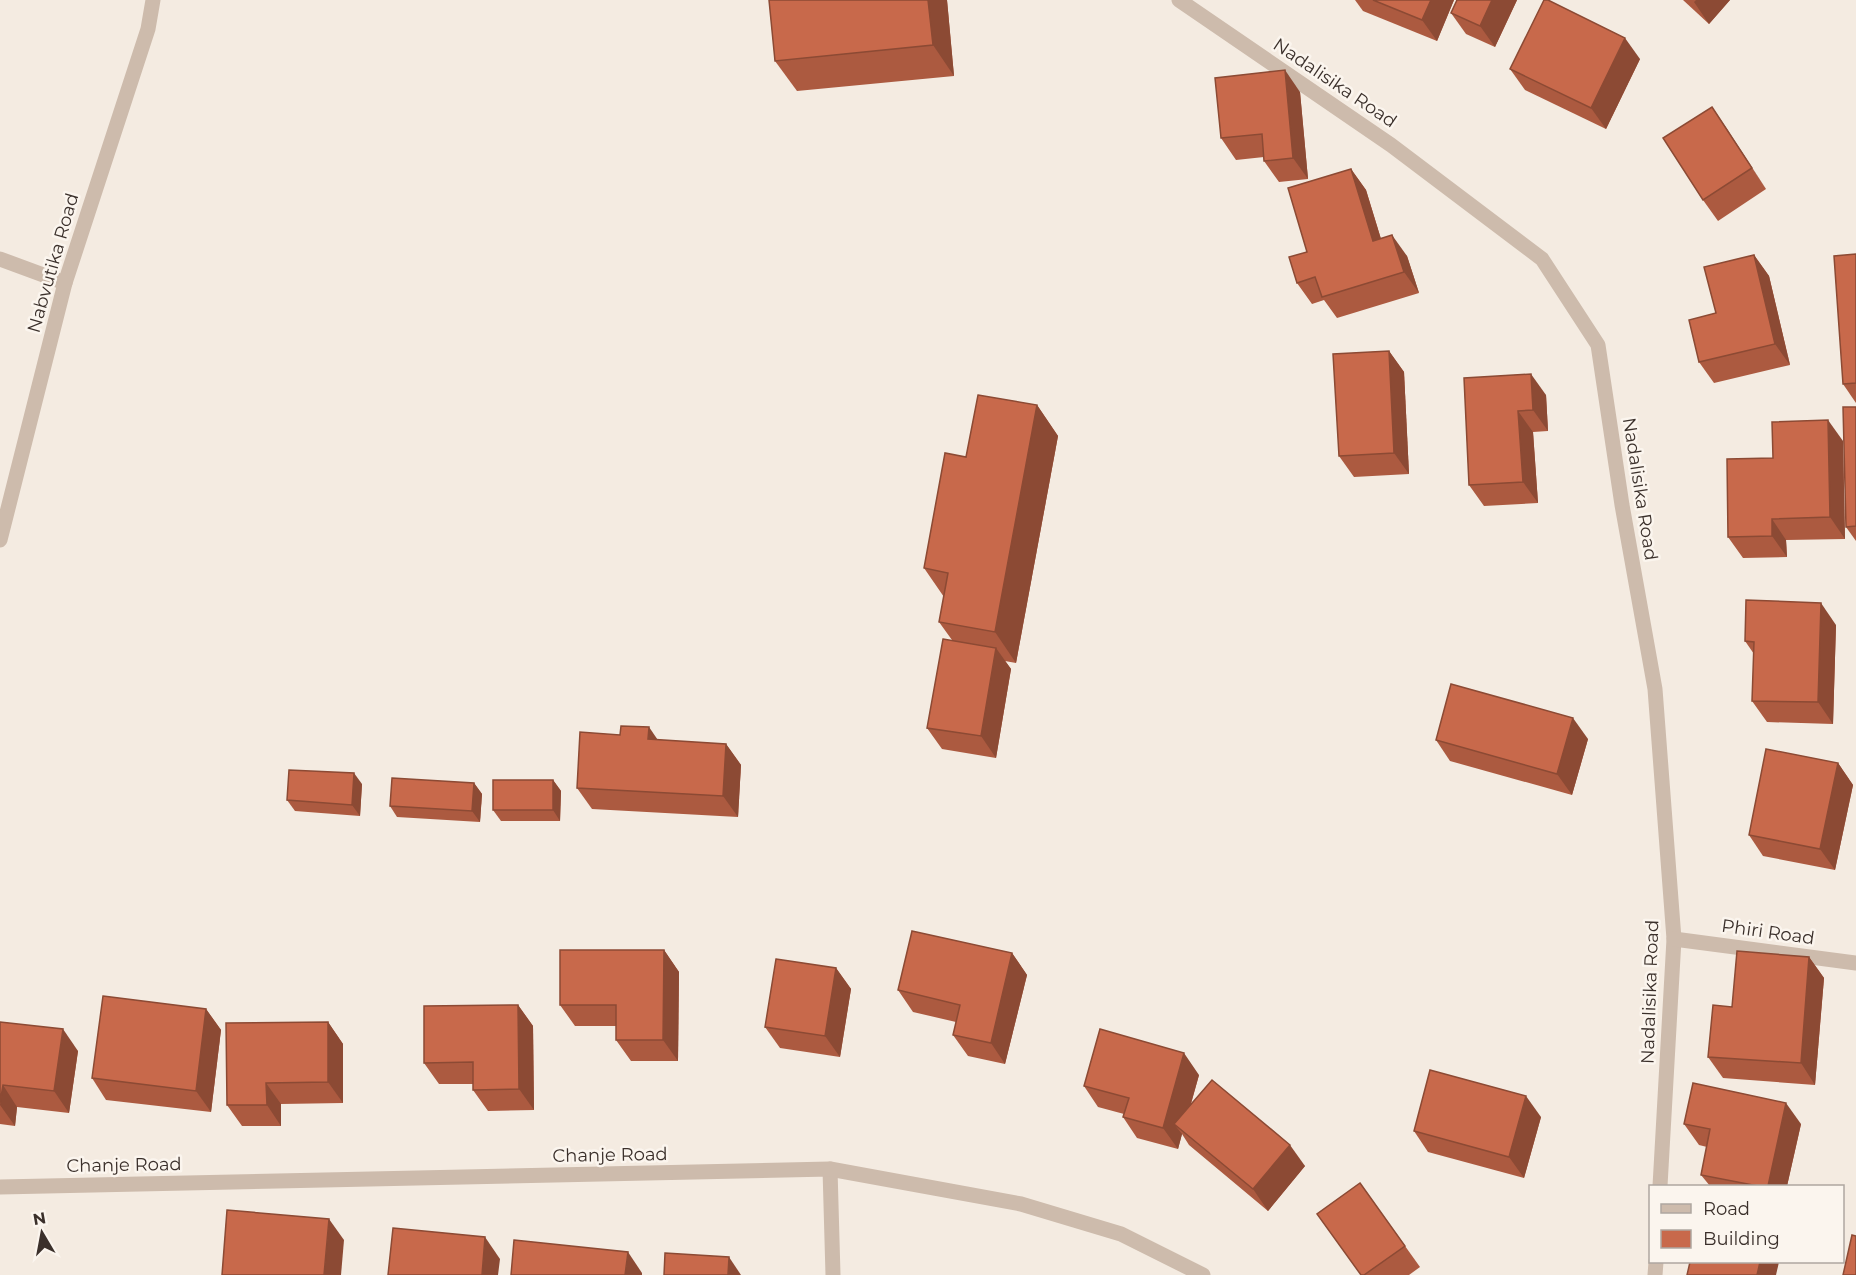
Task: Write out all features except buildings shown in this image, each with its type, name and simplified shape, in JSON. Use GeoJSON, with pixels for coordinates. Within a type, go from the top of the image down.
{"type":"FeatureCollection","features":[{"type":"Feature","properties":{"kind":"street","name":"Nabvutika Road"},"geometry":{"type":"LineString","coordinates":[[0,540],[65,283],[148,29],[153,0]]}},
{"type":"Feature","properties":{"kind":"street","name":"Nadalisika Road"},"geometry":{"type":"LineString","coordinates":[[1179,0],[1391,145],[1542,259],[1598,345],[1622,505],[1655,689],[1674,939],[1660,1185]]}},
{"type":"Feature","properties":{"kind":"street"},"geometry":{"type":"LineString","coordinates":[[0,259],[65,283]]}},
{"type":"Feature","properties":{"kind":"street","name":"Phiri Road"},"geometry":{"type":"LineString","coordinates":[[1674,939],[1856,963]]}},
{"type":"Feature","properties":{"kind":"street"},"geometry":{"type":"LineString","coordinates":[[830,1169],[833,1275]]}},
{"type":"Feature","properties":{"kind":"street","name":"Chanje Road"},"geometry":{"type":"LineString","coordinates":[[0,1187],[830,1169],[1022,1204],[1121,1234],[1203,1275]]}}]}
